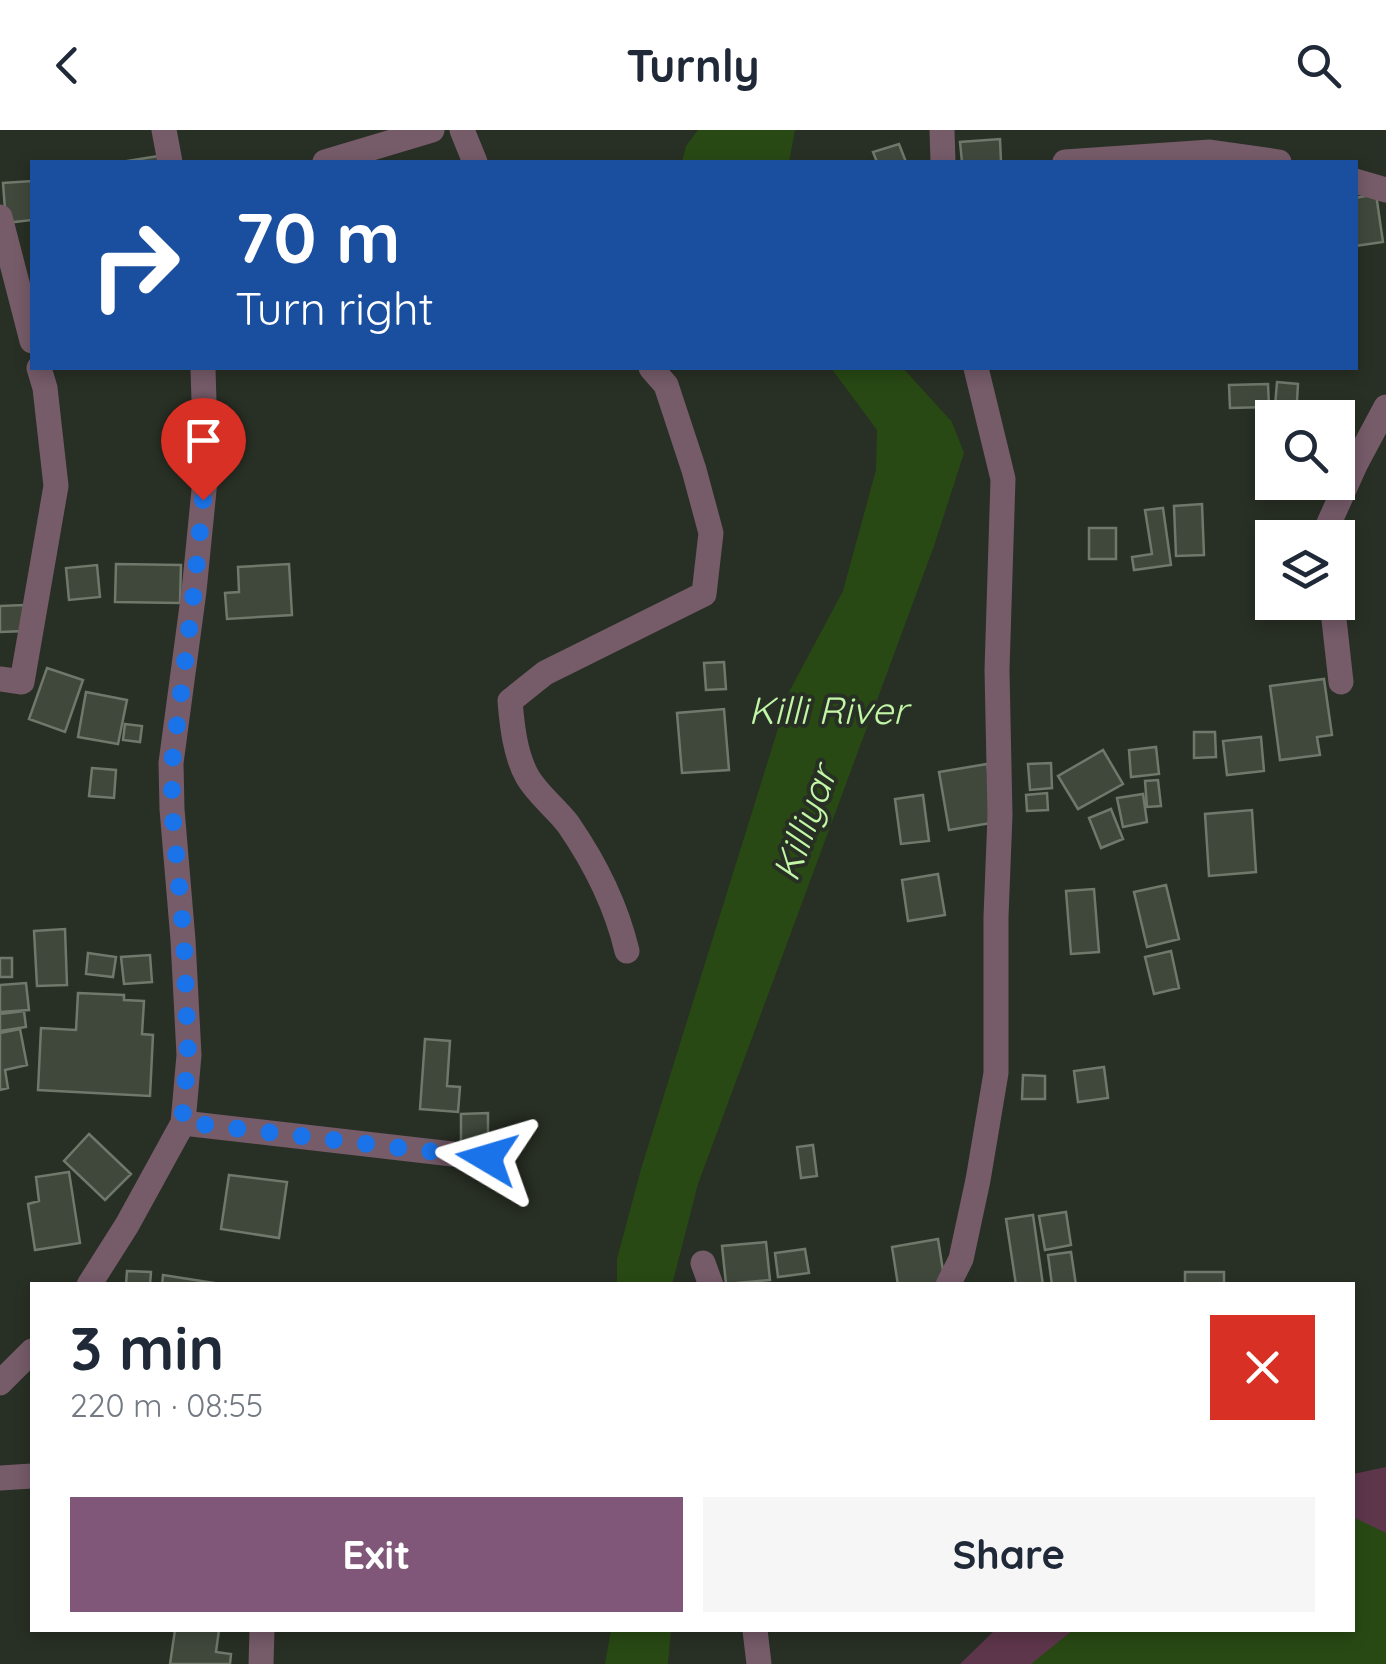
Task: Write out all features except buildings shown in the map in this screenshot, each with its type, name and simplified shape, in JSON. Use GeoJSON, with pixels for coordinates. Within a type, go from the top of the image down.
{"type":"FeatureCollection","features":[{"type":"Feature","properties":{"kind":"street"},"geometry":{"type":"LineString","coordinates":[[164,130],[170,160]]}},
{"type":"Feature","properties":{"kind":"street"},"geometry":{"type":"LineString","coordinates":[[332,160],[432,130]]}},
{"type":"Feature","properties":{"kind":"street"},"geometry":{"type":"LineString","coordinates":[[462,130],[474,160]]}},
{"type":"Feature","properties":{"kind":"street"},"geometry":{"type":"LineString","coordinates":[[942,130],[942,160]]}},
{"type":"Feature","properties":{"kind":"street"},"geometry":{"type":"LineString","coordinates":[[1094,160],[1210,152],[1264,160]]}},
{"type":"Feature","properties":{"kind":"street"},"geometry":{"type":"LineString","coordinates":[[1358,182],[1386,190]]}},
{"type":"Feature","properties":{"kind":"street"},"geometry":{"type":"LineString","coordinates":[[0,217],[30,334]]}},
{"type":"Feature","properties":{"kind":"street"},"geometry":{"type":"LineString","coordinates":[[0,679],[22,682],[56,486],[40,370]]}},
{"type":"Feature","properties":{"kind":"street"},"geometry":{"type":"LineString","coordinates":[[91,1282],[128,1224],[182,1122],[188,1055],[172,764],[206,470],[203,370]]}},
{"type":"Feature","properties":{"kind":"street"},"geometry":{"type":"LineString","coordinates":[[628,950],[619,918],[590,860],[566,822],[527,776],[513,734],[510,701],[545,674],[704,594],[711,533],[666,385],[654,370]]}},
{"type":"Feature","properties":{"kind":"street"},"geometry":{"type":"LineString","coordinates":[[950,1282],[961,1259],[996,1073],[1000,815],[997,670],[1004,479],[977,370]]}},
{"type":"Feature","properties":{"kind":"street"},"geometry":{"type":"LineString","coordinates":[[1330,520],[1386,407]]}},
{"type":"Feature","properties":{"kind":"street"},"geometry":{"type":"LineString","coordinates":[[1334,620],[1340,682]]}},
{"type":"Feature","properties":{"kind":"street"},"geometry":{"type":"LineString","coordinates":[[182,1122],[487,1158]]}},
{"type":"Feature","properties":{"kind":"street"},"geometry":{"type":"LineString","coordinates":[[0,1383],[30,1353]]}},
{"type":"Feature","properties":{"kind":"street"},"geometry":{"type":"LineString","coordinates":[[0,1478],[30,1476]]}},
{"type":"Feature","properties":{"kind":"street"},"geometry":{"type":"LineString","coordinates":[[261,1664],[262,1632]]}},
{"type":"Feature","properties":{"kind":"street"},"geometry":{"type":"LineString","coordinates":[[756,1632],[759,1664]]}},
{"type":"Feature","properties":{"kind":"shaded area"},"geometry":{"type":"Polygon","coordinates":[[[1386,1467],[1386,1664],[960,1664],[993,1632],[1355,1632],[1355,1474],[1386,1467]]]}},
{"type":"Feature","properties":{"kind":"water"},"geometry":{"type":"Polygon","coordinates":[[[698,130],[795,130],[789,160],[682,160],[686,146],[698,130]]]}},
{"type":"Feature","properties":{"kind":"water","name":"Killi River"},"geometry":{"type":"Polygon","coordinates":[[[832,370],[905,370],[952,422],[964,453],[934,546],[698,1184],[673,1282],[617,1282],[617,1259],[641,1169],[790,690],[843,591],[876,470],[877,430],[832,370]]]}},
{"type":"Feature","properties":{"kind":"water"},"geometry":{"type":"Polygon","coordinates":[[[1355,1518],[1386,1533],[1386,1664],[1031,1664],[1071,1632],[1355,1632],[1355,1518]]]}},
{"type":"Feature","properties":{"kind":"water"},"geometry":{"type":"Polygon","coordinates":[[[611,1632],[671,1632],[668,1664],[605,1664],[611,1632]]]}},
{"type":"Feature","properties":{"kind":"route"},"geometry":{"type":"LineString","coordinates":[[203,500],[172,764],[188,1055],[182,1122],[487,1158]]}},
{"type":"Feature","properties":{"kind":"water label","name":"Killiyar"},"geometry":{"type":"Point","coordinates":[804,823]}}]}
